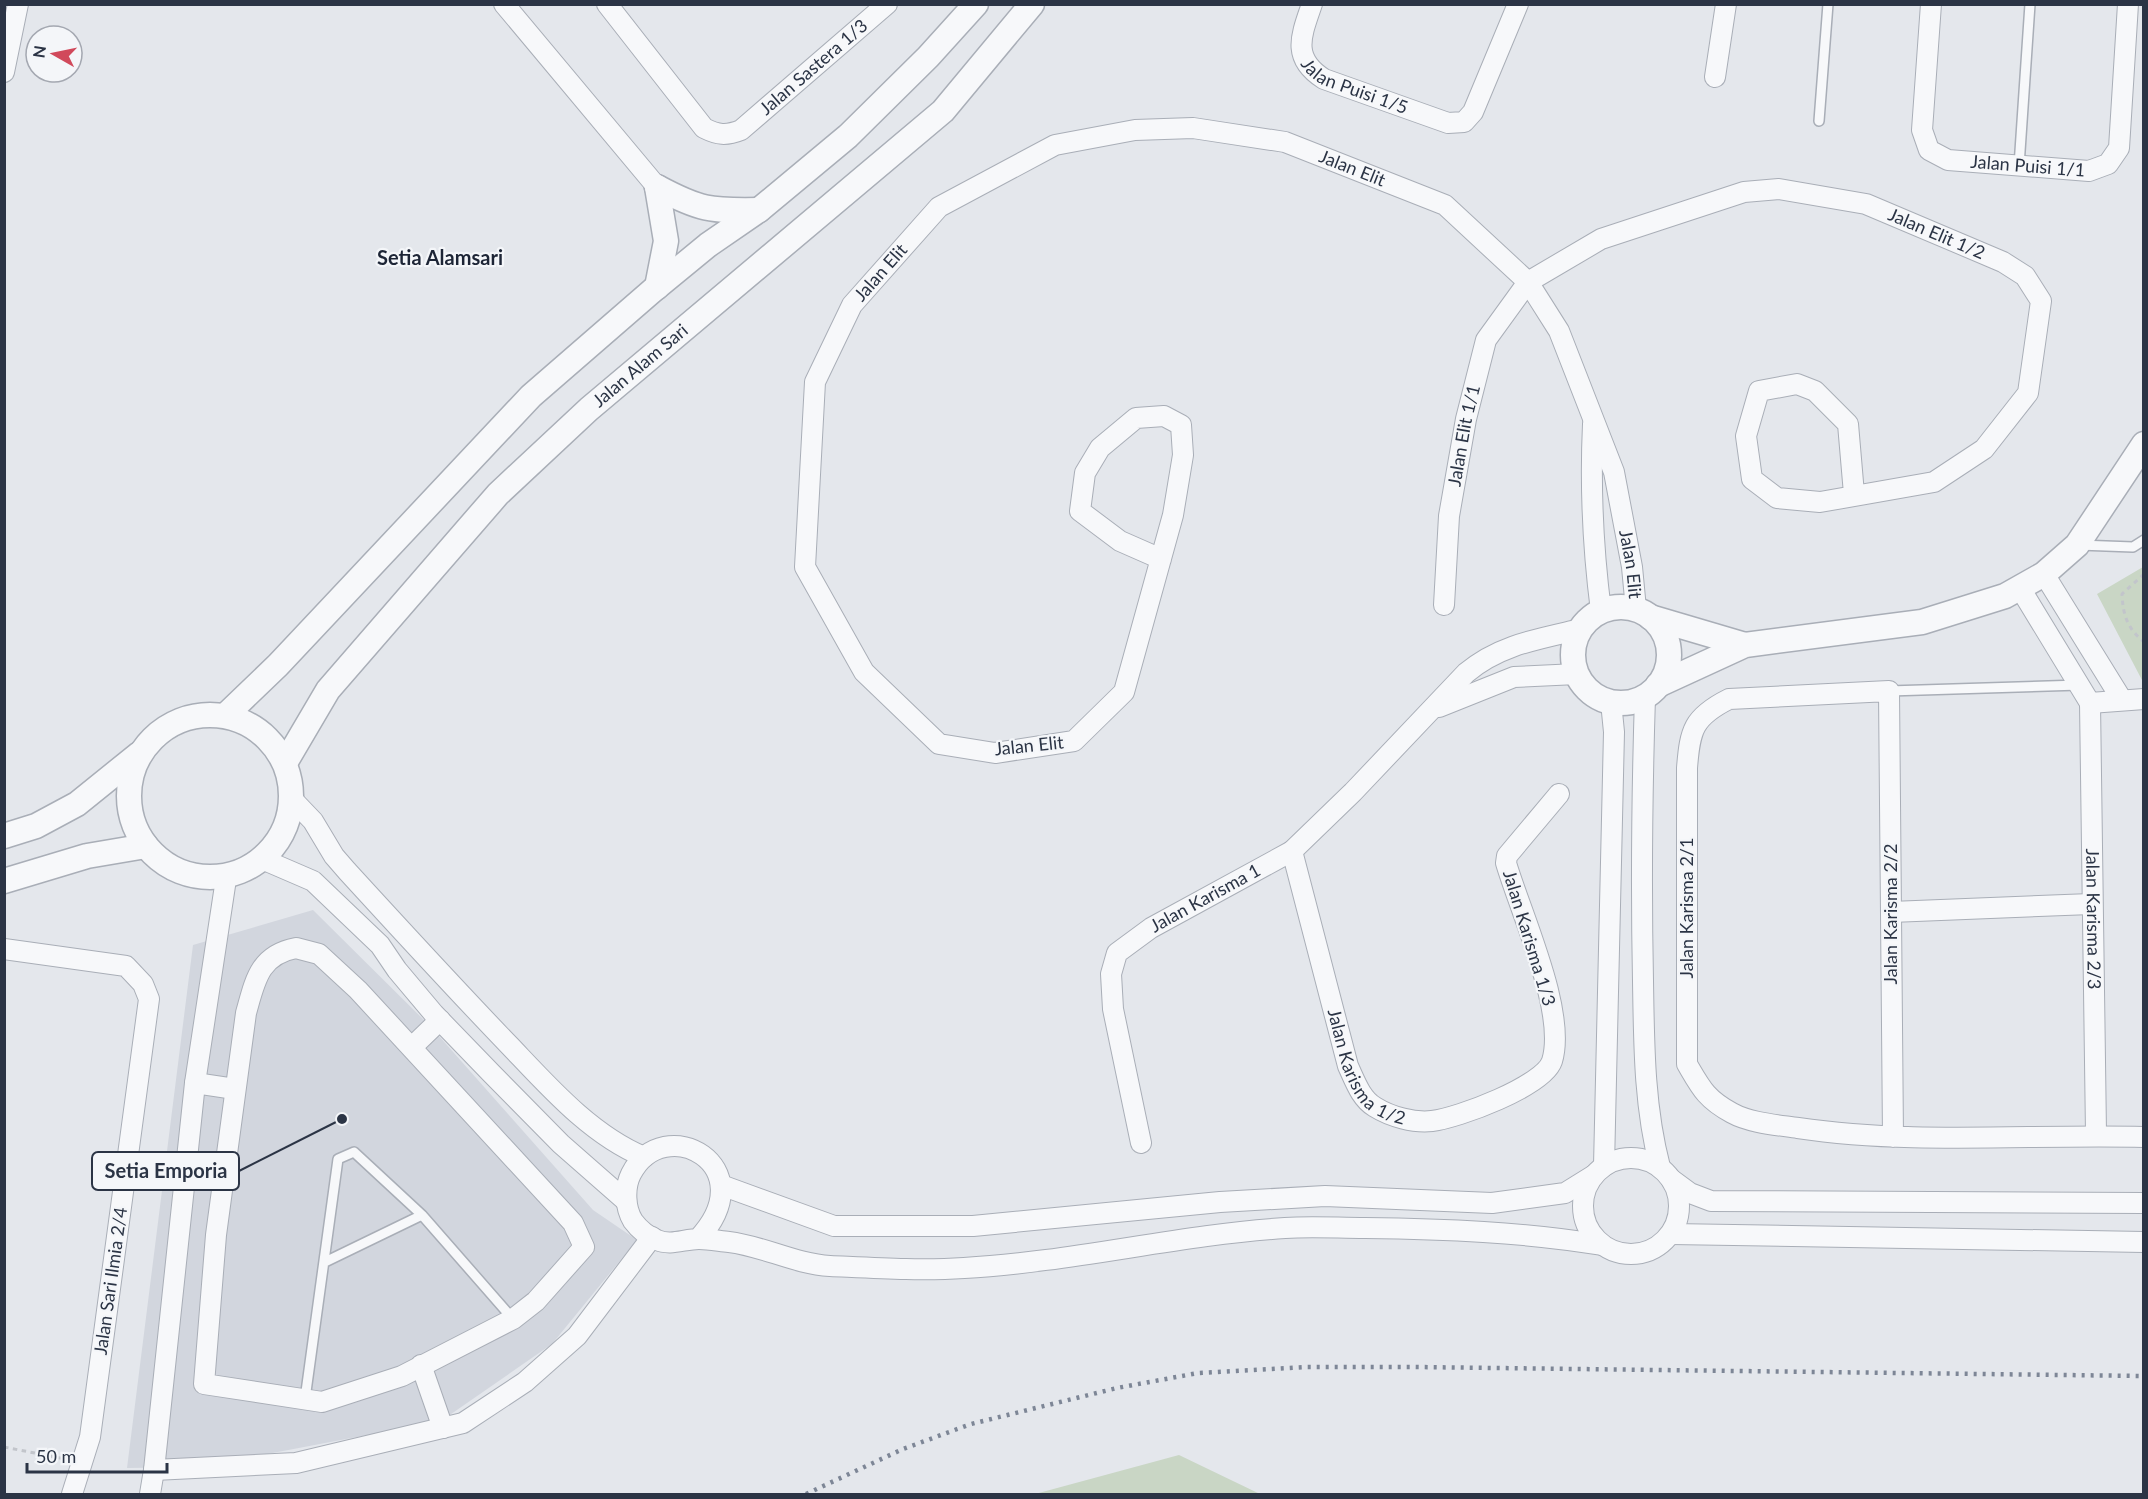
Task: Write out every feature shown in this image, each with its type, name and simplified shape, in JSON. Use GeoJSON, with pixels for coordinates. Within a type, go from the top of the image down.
{"type":"FeatureCollection","features":[{"type":"Feature","properties":{"kind":"street"},"geometry":{"type":"LineString","coordinates":[[4,72],[18,4]]}},
{"type":"Feature","properties":{"kind":"street"},"geometry":{"type":"LineString","coordinates":[[504,4],[657,187],[687,203],[713,211],[759,210]]}},
{"type":"Feature","properties":{"kind":"street","name":"Jalan Sastera 1/3"},"geometry":{"type":"LineString","coordinates":[[607,4],[704,128],[717,135],[729,135],[741,130],[887,4]]}},
{"type":"Feature","properties":{"kind":"street"},"geometry":{"type":"LineString","coordinates":[[226,715],[278,665],[531,396],[708,245],[759,210],[848,136],[928,57],[976,4]]}},
{"type":"Feature","properties":{"kind":"street","name":"Jalan Alam Sari"},"geometry":{"type":"LineString","coordinates":[[285,763],[328,690],[498,494],[589,410],[943,111],[1032,4]]}},
{"type":"Feature","properties":{"kind":"street","name":"Jalan Puisi 1/5"},"geometry":{"type":"LineString","coordinates":[[1312,4],[1301,36],[1302,54],[1311,70],[1324,79],[1448,123],[1464,122],[1473,111],[1518,4]]}},
{"type":"Feature","properties":{"kind":"street"},"geometry":{"type":"LineString","coordinates":[[1715,77],[1726,4]]}},
{"type":"Feature","properties":{"kind":"street","name":"Jalan Puisi 1/1"},"geometry":{"type":"LineString","coordinates":[[1932,4],[1922,130],[1929,150],[1948,160],[2089,171],[2108,164],[2119,148],[2128,4]]}},
{"type":"Feature","properties":{"kind":"street","name":"Jalan Elit"},"geometry":{"type":"LineString","coordinates":[[1161,559],[1120,541],[1080,511],[1084,473],[1100,448],[1136,418],[1164,416],[1181,425],[1183,455],[1161,559],[1124,692],[1074,741],[995,753],[939,744],[864,672],[805,567],[815,382],[852,304],[939,207],[1055,146],[1135,130],[1193,128],[1285,142],[1444,205],[1528,282],[1559,331],[1614,472],[1643,613]]}},
{"type":"Feature","properties":{"kind":"street"},"geometry":{"type":"LineString","coordinates":[[657,187],[666,241],[657,287]]}},
{"type":"Feature","properties":{"kind":"street","name":"Jalan Elit 1/2"},"geometry":{"type":"LineString","coordinates":[[1528,282],[1601,238],[1744,192],[1779,189],[1866,204],[2003,262],[2025,276],[2042,301],[2028,393],[1984,448],[1934,482],[1854,494],[1820,502],[1777,498],[1752,478],[1746,436],[1759,391],[1797,384],[1815,391],[1848,424],[1854,494]]}},
{"type":"Feature","properties":{"kind":"street","name":"Jalan Elit 1/1"},"geometry":{"type":"LineString","coordinates":[[1444,605],[1449,516],[1466,419],[1486,340],[1528,282]]}},
{"type":"Feature","properties":{"kind":"street","name":"Jalan Elit"},"geometry":{"type":"LineString","coordinates":[[1593,415],[1590,478],[1595,568],[1601,611]]}},
{"type":"Feature","properties":{"kind":"street"},"geometry":{"type":"LineString","coordinates":[[1745,645],[1618,607],[1601,611],[1581,629],[1573,651],[1576,674],[1590,692],[1611,702],[1634,701],[1745,645],[1922,622],[2005,596],[2044,574],[2077,545],[2144,444]]}},
{"type":"Feature","properties":{"kind":"street"},"geometry":{"type":"LineString","coordinates":[[2044,574],[2122,699]]}},
{"type":"Feature","properties":{"kind":"street"},"geometry":{"type":"LineString","coordinates":[[2020,588],[2090,703],[2144,699]]}},
{"type":"Feature","properties":{"kind":"street"},"geometry":{"type":"LineString","coordinates":[[698,1239],[713,1223],[721,1205],[722,1185],[714,1167],[703,1155],[690,1148],[675,1146],[660,1148],[644,1156],[627,1181],[626,1201],[632,1219],[652,1237],[674,1243],[698,1239],[734,1242],[819,1265],[964,1268],[1086,1255],[1183,1238],[1287,1228],[1404,1228],[1541,1235],[1602,1245],[1616,1252],[1631,1255],[1646,1253],[1660,1245],[1671,1234],[1679,1216],[1679,1197],[1666,1173],[1653,1140],[1645,1085],[1640,865],[1652,691],[1668,663],[1669,650],[1660,626],[1643,613]]}},
{"type":"Feature","properties":{"kind":"street","name":"Jalan Karisma 1"},"geometry":{"type":"LineString","coordinates":[[1142,1143],[1113,1009],[1111,974],[1117,953],[1151,928],[1292,851],[1466,673],[1485,657],[1526,642],[1581,629]]}},
{"type":"Feature","properties":{"kind":"street","name":"Jalan Karisma 1"},"geometry":{"type":"LineString","coordinates":[[1433,709],[1514,677],[1576,674]]}},
{"type":"Feature","properties":{"kind":"street","name":"Jalan Karisma 2/2"},"geometry":{"type":"LineString","coordinates":[[1889,691],[1893,1137]]}},
{"type":"Feature","properties":{"kind":"street","name":"Jalan Karisma 2/1"},"geometry":{"type":"LineString","coordinates":[[1889,691],[1729,699],[1710,708],[1696,722],[1689,740],[1687,768],[1687,1064],[1705,1095],[1733,1114],[1773,1124],[1840,1134],[1893,1137],[2144,1137]]}},
{"type":"Feature","properties":{"kind":"street"},"geometry":{"type":"LineString","coordinates":[[1602,1245],[1589,1230],[1583,1212],[1585,1193],[1599,1171],[1614,744],[1611,702]]}},
{"type":"Feature","properties":{"kind":"street","name":"Jalan Karisma 2/3"},"geometry":{"type":"LineString","coordinates":[[2090,703],[2091,904],[2096,1133],[2099,1136]]}},
{"type":"Feature","properties":{"kind":"street"},"geometry":{"type":"LineString","coordinates":[[4,836],[36,826],[77,804],[141,753],[157,734],[178,721],[201,714],[226,715],[251,725],[271,741],[285,763],[291,798],[289,814],[279,839],[262,859],[226,879],[189,875],[165,864],[146,846],[134,824],[129,800],[131,776],[141,753]]}},
{"type":"Feature","properties":{"kind":"street","name":"Jalan Karisma 1/3"},"geometry":{"type":"LineString","coordinates":[[1551,1064],[1557,1041],[1547,986],[1506,863],[1507,856],[1559,794]]}},
{"type":"Feature","properties":{"kind":"street"},"geometry":{"type":"LineString","coordinates":[[291,798],[313,821],[334,856],[347,871],[461,996],[559,1097],[621,1147],[644,1156]]}},
{"type":"Feature","properties":{"kind":"street"},"geometry":{"type":"LineString","coordinates":[[4,881],[87,856],[146,846]]}},
{"type":"Feature","properties":{"kind":"street","name":"Jalan Karisma 1/2"},"geometry":{"type":"LineString","coordinates":[[1292,851],[1348,1066],[1361,1094],[1375,1107],[1406,1120],[1433,1121],[1493,1102],[1536,1082],[1551,1064]]}},
{"type":"Feature","properties":{"kind":"street"},"geometry":{"type":"LineString","coordinates":[[262,859],[313,881],[380,945],[397,970],[440,1020],[561,1144],[626,1201]]}},
{"type":"Feature","properties":{"kind":"street"},"geometry":{"type":"LineString","coordinates":[[150,1494],[195,1083],[226,879]]}},
{"type":"Feature","properties":{"kind":"street"},"geometry":{"type":"LineString","coordinates":[[1891,912],[2091,904]]}},
{"type":"Feature","properties":{"kind":"street"},"geometry":{"type":"LineString","coordinates":[[297,948],[319,954],[358,990],[412,1047],[573,1223],[584,1247],[536,1301],[513,1319],[402,1376],[322,1402],[204,1384],[215,1246],[235,1089],[246,1013],[255,980],[263,965],[281,951],[297,948]]}},
{"type":"Feature","properties":{"kind":"street","name":"Jalan Sari Ilmia 2/4"},"geometry":{"type":"LineString","coordinates":[[4,949],[126,966],[143,984],[149,999],[90,1437],[72,1494]]}},
{"type":"Feature","properties":{"kind":"street"},"geometry":{"type":"LineString","coordinates":[[412,1047],[440,1020]]}},
{"type":"Feature","properties":{"kind":"street"},"geometry":{"type":"LineString","coordinates":[[195,1083],[235,1089]]}},
{"type":"Feature","properties":{"kind":"street"},"geometry":{"type":"LineString","coordinates":[[722,1185],[834,1226],[972,1226],[1220,1202],[1325,1196],[1492,1203],[1544,1198],[1565,1193],[1617,1160],[1632,1157],[1647,1160],[1690,1193],[1711,1201],[2144,1203]]}},
{"type":"Feature","properties":{"kind":"street"},"geometry":{"type":"LineString","coordinates":[[1671,1234],[2144,1242]]}},
{"type":"Feature","properties":{"kind":"street"},"geometry":{"type":"LineString","coordinates":[[154,1470],[296,1463],[463,1423],[525,1382],[577,1336],[652,1237]]}},
{"type":"Feature","properties":{"kind":"street"},"geometry":{"type":"LineString","coordinates":[[421,1365],[443,1428]]}},
{"type":"Feature","properties":{"kind":"lane"},"geometry":{"type":"LineString","coordinates":[[1819,120],[1828,4]]}},
{"type":"Feature","properties":{"kind":"lane"},"geometry":{"type":"LineString","coordinates":[[2019,166],[2030,4]]}},
{"type":"Feature","properties":{"kind":"lane"},"geometry":{"type":"LineString","coordinates":[[2077,545],[2133,547],[2144,540]]}},
{"type":"Feature","properties":{"kind":"lane"},"geometry":{"type":"LineString","coordinates":[[1889,691],[2080,685]]}},
{"type":"Feature","properties":{"kind":"lane"},"geometry":{"type":"LineString","coordinates":[[305,1399],[338,1159],[354,1152],[422,1215],[513,1319]]}},
{"type":"Feature","properties":{"kind":"lane"},"geometry":{"type":"LineString","coordinates":[[325,1262],[422,1215]]}},
{"type":"Feature","properties":{"kind":"path"},"geometry":{"type":"LineString","coordinates":[[2144,574],[2122,594],[2123,613],[2131,632],[2144,642]]}},
{"type":"Feature","properties":{"kind":"path"},"geometry":{"type":"LineString","coordinates":[[4,1447],[82,1462]]}},
{"type":"Feature","properties":{"kind":"shaded area"},"geometry":{"type":"Polygon","coordinates":[[[313,910],[431,1027],[593,1210],[637,1240],[552,1344],[441,1421],[198,1467],[127,1468],[193,945],[313,910]]]}},
{"type":"Feature","properties":{"kind":"green space"},"geometry":{"type":"Polygon","coordinates":[[[2143,567],[2143,682],[2097,594],[2143,567]]]}},
{"type":"Feature","properties":{"kind":"green space"},"geometry":{"type":"Polygon","coordinates":[[[1179,1455],[1260,1494],[1035,1494],[1179,1455]]]}},
{"type":"Feature","properties":{"kind":"railway"},"geometry":{"type":"LineString","coordinates":[[806,1494],[903,1449],[971,1424],[1117,1388],[1198,1373],[1306,1367],[1415,1367],[2144,1376]]}},
{"type":"Feature","properties":{"kind":"place","name":"Setia Emporia"},"geometry":{"type":"Point","coordinates":[342,1119]}},
{"type":"Feature","properties":{"kind":"district","name":"Setia Alamsari"},"geometry":{"type":"Point","coordinates":[440,258]}}]}
